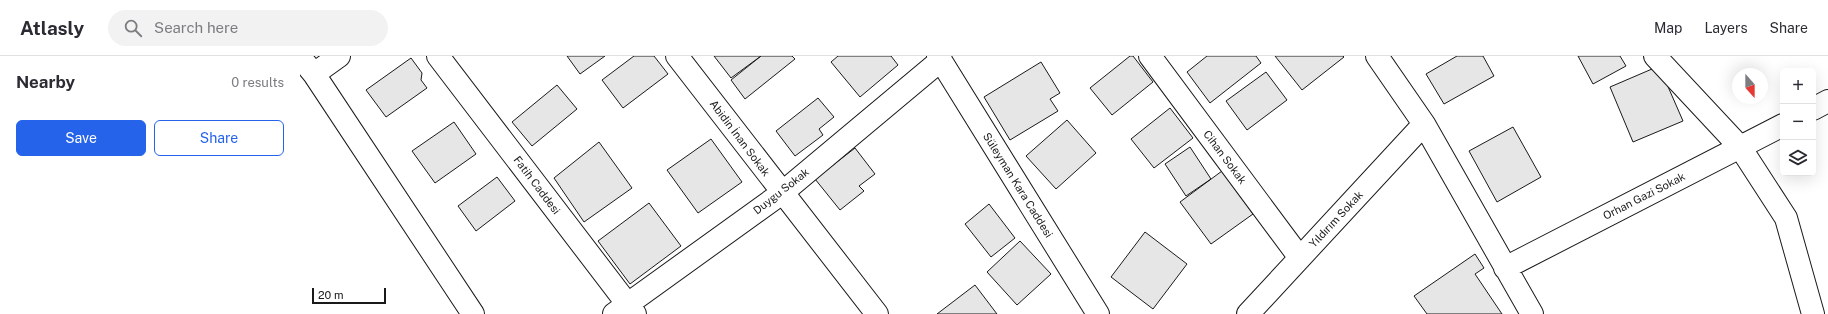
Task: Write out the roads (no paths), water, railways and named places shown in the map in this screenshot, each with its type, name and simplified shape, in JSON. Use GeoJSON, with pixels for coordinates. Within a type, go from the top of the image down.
{"type":"FeatureCollection","features":[{"type":"Feature","properties":{"kind":"street"},"geometry":{"type":"LineString","coordinates":[[314,74],[339,56]]}},
{"type":"Feature","properties":{"kind":"street","name":"Fatih Caddesi"},"geometry":{"type":"LineString","coordinates":[[438,56],[625,311]]}},
{"type":"Feature","properties":{"kind":"street","name":"Abidin İnan Sokak"},"geometry":{"type":"LineString","coordinates":[[677,56],[877,314]]}},
{"type":"Feature","properties":{"kind":"street","name":"Cihan Sokak"},"geometry":{"type":"LineString","coordinates":[[1150,56],[1300,258]]}},
{"type":"Feature","properties":{"kind":"street"},"geometry":{"type":"LineString","coordinates":[[1377,56],[1424,124],[1532,314]]}},
{"type":"Feature","properties":{"kind":"street"},"geometry":{"type":"LineString","coordinates":[[1655,56],[1740,147],[1786,218],[1813,314]]}},
{"type":"Feature","properties":{"kind":"street"},"geometry":{"type":"LineString","coordinates":[[300,57],[314,74],[473,314]]}},
{"type":"Feature","properties":{"kind":"street","name":"Duygu Sokak"},"geometry":{"type":"LineString","coordinates":[[625,311],[782,193],[940,58]]}},
{"type":"Feature","properties":{"kind":"street","name":"Süleyman Kara Caddesi"},"geometry":{"type":"LineString","coordinates":[[940,58],[1098,314]]}},
{"type":"Feature","properties":{"kind":"street"},"geometry":{"type":"LineString","coordinates":[[1816,107],[1828,101]]}},
{"type":"Feature","properties":{"kind":"street","name":"Yıldırım Sokak"},"geometry":{"type":"LineString","coordinates":[[1248,314],[1424,124]]}},
{"type":"Feature","properties":{"kind":"street","name":"Orhan Gazi Sokak"},"geometry":{"type":"LineString","coordinates":[[1505,268],[1780,127]]}}]}
